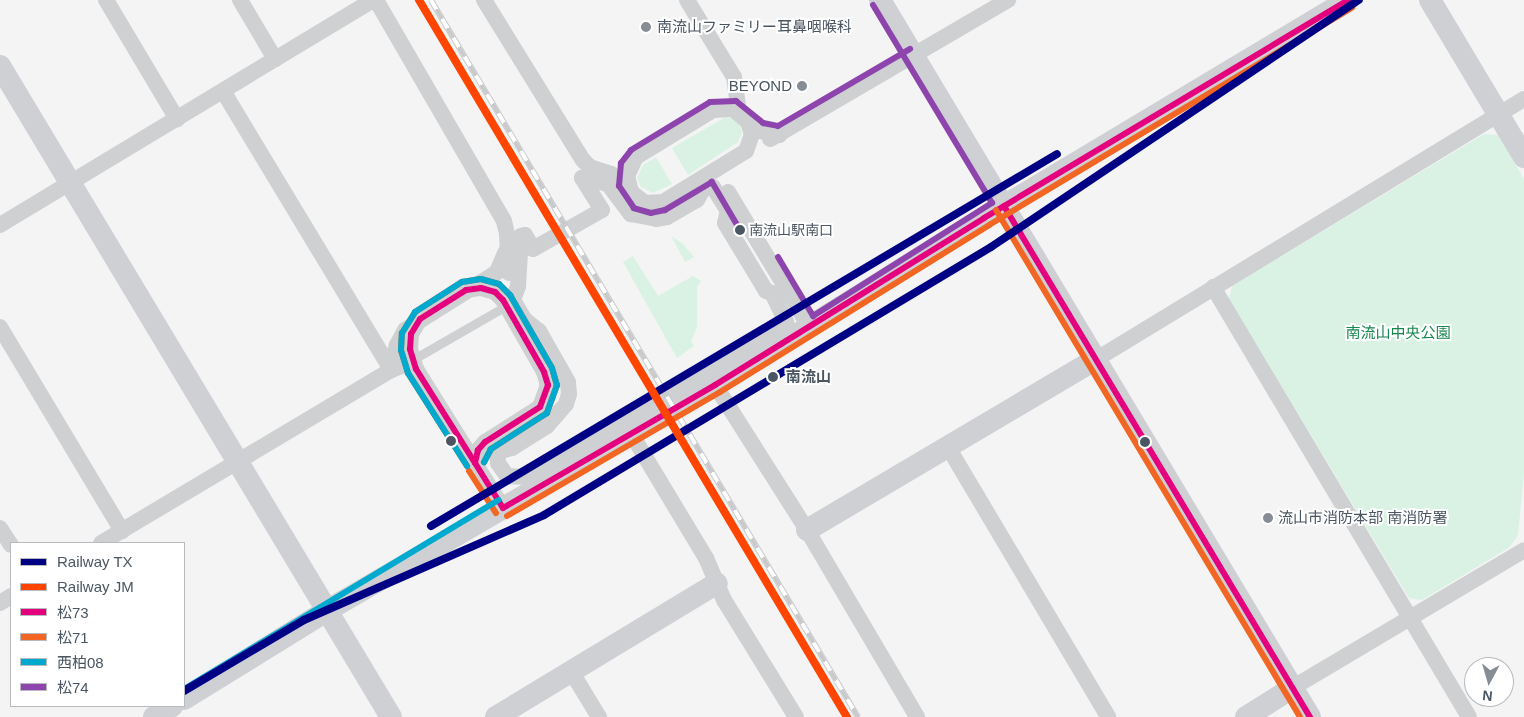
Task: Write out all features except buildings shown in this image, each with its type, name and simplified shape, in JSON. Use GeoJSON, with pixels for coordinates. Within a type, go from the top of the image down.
{"type":"FeatureCollection","features":[{"type":"Feature","properties":{"kind":"street"},"geometry":{"type":"LineString","coordinates":[[106,0],[176,119]]}},
{"type":"Feature","properties":{"kind":"street"},"geometry":{"type":"LineString","coordinates":[[240,0],[275,59]]}},
{"type":"Feature","properties":{"kind":"street"},"geometry":{"type":"LineString","coordinates":[[0,225],[374,0],[504,222],[508,234],[509,272],[504,303]]}},
{"type":"Feature","properties":{"kind":"street"},"geometry":{"type":"LineString","coordinates":[[484,0],[583,160],[598,172],[610,174],[645,203],[663,202],[746,151],[780,135],[1008,0]]}},
{"type":"Feature","properties":{"kind":"street"},"geometry":{"type":"LineString","coordinates":[[687,0],[734,77],[744,118],[752,134],[746,151]]}},
{"type":"Feature","properties":{"kind":"street"},"geometry":{"type":"LineString","coordinates":[[880,0],[1310,717]]}},
{"type":"Feature","properties":{"kind":"street"},"geometry":{"type":"LineString","coordinates":[[185,698],[328,610],[632,435],[810,328],[1004,206],[1348,0]]}},
{"type":"Feature","properties":{"kind":"street"},"geometry":{"type":"LineString","coordinates":[[1430,0],[1524,157]]}},
{"type":"Feature","properties":{"kind":"street"},"geometry":{"type":"LineString","coordinates":[[0,66],[391,717]]}},
{"type":"Feature","properties":{"kind":"street"},"geometry":{"type":"LineString","coordinates":[[610,174],[713,110],[723,101],[734,77]]}},
{"type":"Feature","properties":{"kind":"street"},"geometry":{"type":"LineString","coordinates":[[223,91],[391,370]]}},
{"type":"Feature","properties":{"kind":"street"},"geometry":{"type":"LineString","coordinates":[[807,530],[1095,360],[1524,99]]}},
{"type":"Feature","properties":{"kind":"street"},"geometry":{"type":"LineString","coordinates":[[713,110],[744,118],[760,131],[780,135]]}},
{"type":"Feature","properties":{"kind":"street"},"geometry":{"type":"LineString","coordinates":[[631,192],[627,176],[636,157]]}},
{"type":"Feature","properties":{"kind":"street"},"geometry":{"type":"LineString","coordinates":[[715,170],[810,328]]}},
{"type":"Feature","properties":{"kind":"street"},"geometry":{"type":"LineString","coordinates":[[582,178],[586,180],[608,184],[631,214],[656,219],[667,218],[697,200],[702,189],[713,187],[728,211],[725,223],[766,291],[772,293],[786,322],[784,327],[547,469],[531,477],[507,476],[498,463],[497,452],[512,448],[547,426],[566,404],[569,394],[568,382],[539,331],[525,320],[513,300],[518,286],[521,236],[524,235],[533,249],[602,210],[582,178]]}},
{"type":"Feature","properties":{"kind":"street"},"geometry":{"type":"LineString","coordinates":[[391,370],[397,345],[405,330],[497,272],[502,265],[508,234]]}},
{"type":"Feature","properties":{"kind":"street"},"geometry":{"type":"LineString","coordinates":[[1213,287],[1469,717]]}},
{"type":"Feature","properties":{"kind":"street"},"geometry":{"type":"LineString","coordinates":[[466,290],[480,288],[495,292],[504,303],[544,372],[548,385],[540,407],[485,442],[478,450],[476,464]]}},
{"type":"Feature","properties":{"kind":"street"},"geometry":{"type":"LineString","coordinates":[[420,319],[411,334],[414,364],[503,508]]}},
{"type":"Feature","properties":{"kind":"street"},"geometry":{"type":"LineString","coordinates":[[0,327],[122,531]]}},
{"type":"Feature","properties":{"kind":"street"},"geometry":{"type":"LineString","coordinates":[[103,542],[391,370],[407,364],[414,364]]}},
{"type":"Feature","properties":{"kind":"street"},"geometry":{"type":"LineString","coordinates":[[715,385],[807,530],[917,717]]}},
{"type":"Feature","properties":{"kind":"street"},"geometry":{"type":"LineString","coordinates":[[632,435],[706,558],[724,600],[796,717]]}},
{"type":"Feature","properties":{"kind":"street"},"geometry":{"type":"LineString","coordinates":[[458,437],[467,442],[485,442]]}},
{"type":"Feature","properties":{"kind":"street"},"geometry":{"type":"LineString","coordinates":[[948,447],[1108,717]]}},
{"type":"Feature","properties":{"kind":"street"},"geometry":{"type":"LineString","coordinates":[[0,528],[10,543]]}},
{"type":"Feature","properties":{"kind":"street"},"geometry":{"type":"LineString","coordinates":[[1246,717],[1524,550]]}},
{"type":"Feature","properties":{"kind":"street"},"geometry":{"type":"LineString","coordinates":[[496,717],[717,583]]}},
{"type":"Feature","properties":{"kind":"street"},"geometry":{"type":"LineString","coordinates":[[571,671],[599,717]]}},
{"type":"Feature","properties":{"kind":"street"},"geometry":{"type":"LineString","coordinates":[[154,717],[170,707]]}},
{"type":"Feature","properties":{"kind":"lane"},"geometry":{"type":"LineString","coordinates":[[414,364],[504,303]]}},
{"type":"Feature","properties":{"kind":"green space"},"geometry":{"type":"Polygon","coordinates":[[[724,118],[733,118],[740,124],[742,133],[738,142],[688,175],[672,148],[724,118]]]}},
{"type":"Feature","properties":{"kind":"green space","name":"南流山中央公園"},"geometry":{"type":"Polygon","coordinates":[[[1484,134],[1498,135],[1524,179],[1524,473],[1518,535],[1510,547],[1422,600],[1409,598],[1229,299],[1232,286],[1484,134]]]}},
{"type":"Feature","properties":{"kind":"green space"},"geometry":{"type":"Polygon","coordinates":[[[656,157],[672,184],[653,193],[641,187],[637,178],[643,165],[656,157]]]}},
{"type":"Feature","properties":{"kind":"green space"},"geometry":{"type":"Polygon","coordinates":[[[671,236],[683,244],[694,257],[685,262],[671,236]]]}},
{"type":"Feature","properties":{"kind":"green space"},"geometry":{"type":"Polygon","coordinates":[[[633,256],[658,296],[693,276],[701,281],[697,287],[697,327],[691,341],[694,346],[677,358],[623,262],[633,256]]]}},
{"type":"Feature","properties":{"kind":"railway"},"geometry":{"type":"LineString","coordinates":[[431,0],[858,717]]}},
{"type":"Feature","properties":{"kind":"rail line","name":"JM"},"geometry":{"type":"LineString","coordinates":[[419,0],[847,717]]}},
{"type":"Feature","properties":{"kind":"rail line","name":"TX"},"geometry":{"type":"LineString","coordinates":[[185,690],[304,620],[544,515],[991,247],[1359,0]]}},
{"type":"Feature","properties":{"kind":"rail line","name":"TX"},"geometry":{"type":"LineString","coordinates":[[431,526],[1057,154]]}},
{"type":"Feature","properties":{"kind":"transit line","name":"松73"},"geometry":{"type":"LineString","coordinates":[[503,508],[715,385],[984,218],[1348,0]]}},
{"type":"Feature","properties":{"kind":"transit line","name":"松74"},"geometry":{"type":"LineString","coordinates":[[778,257],[813,316],[992,203],[873,5]]}},
{"type":"Feature","properties":{"kind":"transit line","name":"松71"},"geometry":{"type":"LineString","coordinates":[[507,516],[720,392],[989,225],[1352,8]]}},
{"type":"Feature","properties":{"kind":"transit line","name":"松74"},"geometry":{"type":"LineString","coordinates":[[740,230],[712,182],[665,210],[651,213],[634,208],[619,186],[621,163],[631,150],[710,102],[736,101],[763,123],[778,126],[910,49]]}},
{"type":"Feature","properties":{"kind":"transit line","name":"松73"},"geometry":{"type":"LineString","coordinates":[[1004,206],[1310,717]]}},
{"type":"Feature","properties":{"kind":"transit line","name":"松71"},"geometry":{"type":"LineString","coordinates":[[996,210],[1300,717]]}},
{"type":"Feature","properties":{"kind":"transit line","name":"松71"},"geometry":{"type":"LineString","coordinates":[[467,466],[408,373],[401,350],[402,333],[415,312],[462,282],[481,279],[499,284],[510,295],[552,368],[557,385],[547,413],[491,449],[484,462]]}},
{"type":"Feature","properties":{"kind":"transit line","name":"西柏08"},"geometry":{"type":"LineString","coordinates":[[467,466],[408,373],[401,350],[402,333],[415,312],[462,282],[481,279],[499,284],[510,295],[552,368],[557,385],[547,413],[491,449],[484,462]]}},
{"type":"Feature","properties":{"kind":"transit line","name":"松73"},"geometry":{"type":"LineString","coordinates":[[481,288],[495,292],[503,300],[544,372],[548,385],[540,407],[485,442],[478,450],[475,463],[416,369],[410,349],[411,334],[420,319],[466,290],[481,288]]}},
{"type":"Feature","properties":{"kind":"transit line","name":"松73"},"geometry":{"type":"LineString","coordinates":[[475,463],[503,508]]}},
{"type":"Feature","properties":{"kind":"transit line","name":"松71"},"geometry":{"type":"LineString","coordinates":[[469,471],[496,513]]}},
{"type":"Feature","properties":{"kind":"transit line","name":"西柏08"},"geometry":{"type":"LineString","coordinates":[[185,688],[499,500]]}},
{"type":"Feature","properties":{"kind":"place","name":"南流山ファミリー耳鼻咽喉科"},"geometry":{"type":"Point","coordinates":[646,27]}},
{"type":"Feature","properties":{"kind":"place","name":"BEYOND"},"geometry":{"type":"Point","coordinates":[802,86]}},
{"type":"Feature","properties":{"kind":"place","name":"南流山駅南口"},"geometry":{"type":"Point","coordinates":[740,230]}},
{"type":"Feature","properties":{"kind":"place","name":"南流山"},"geometry":{"type":"Point","coordinates":[773,377]}},
{"type":"Feature","properties":{"kind":"place","name":"流山市消防本部 南消防署"},"geometry":{"type":"Point","coordinates":[1268,518]}}]}
